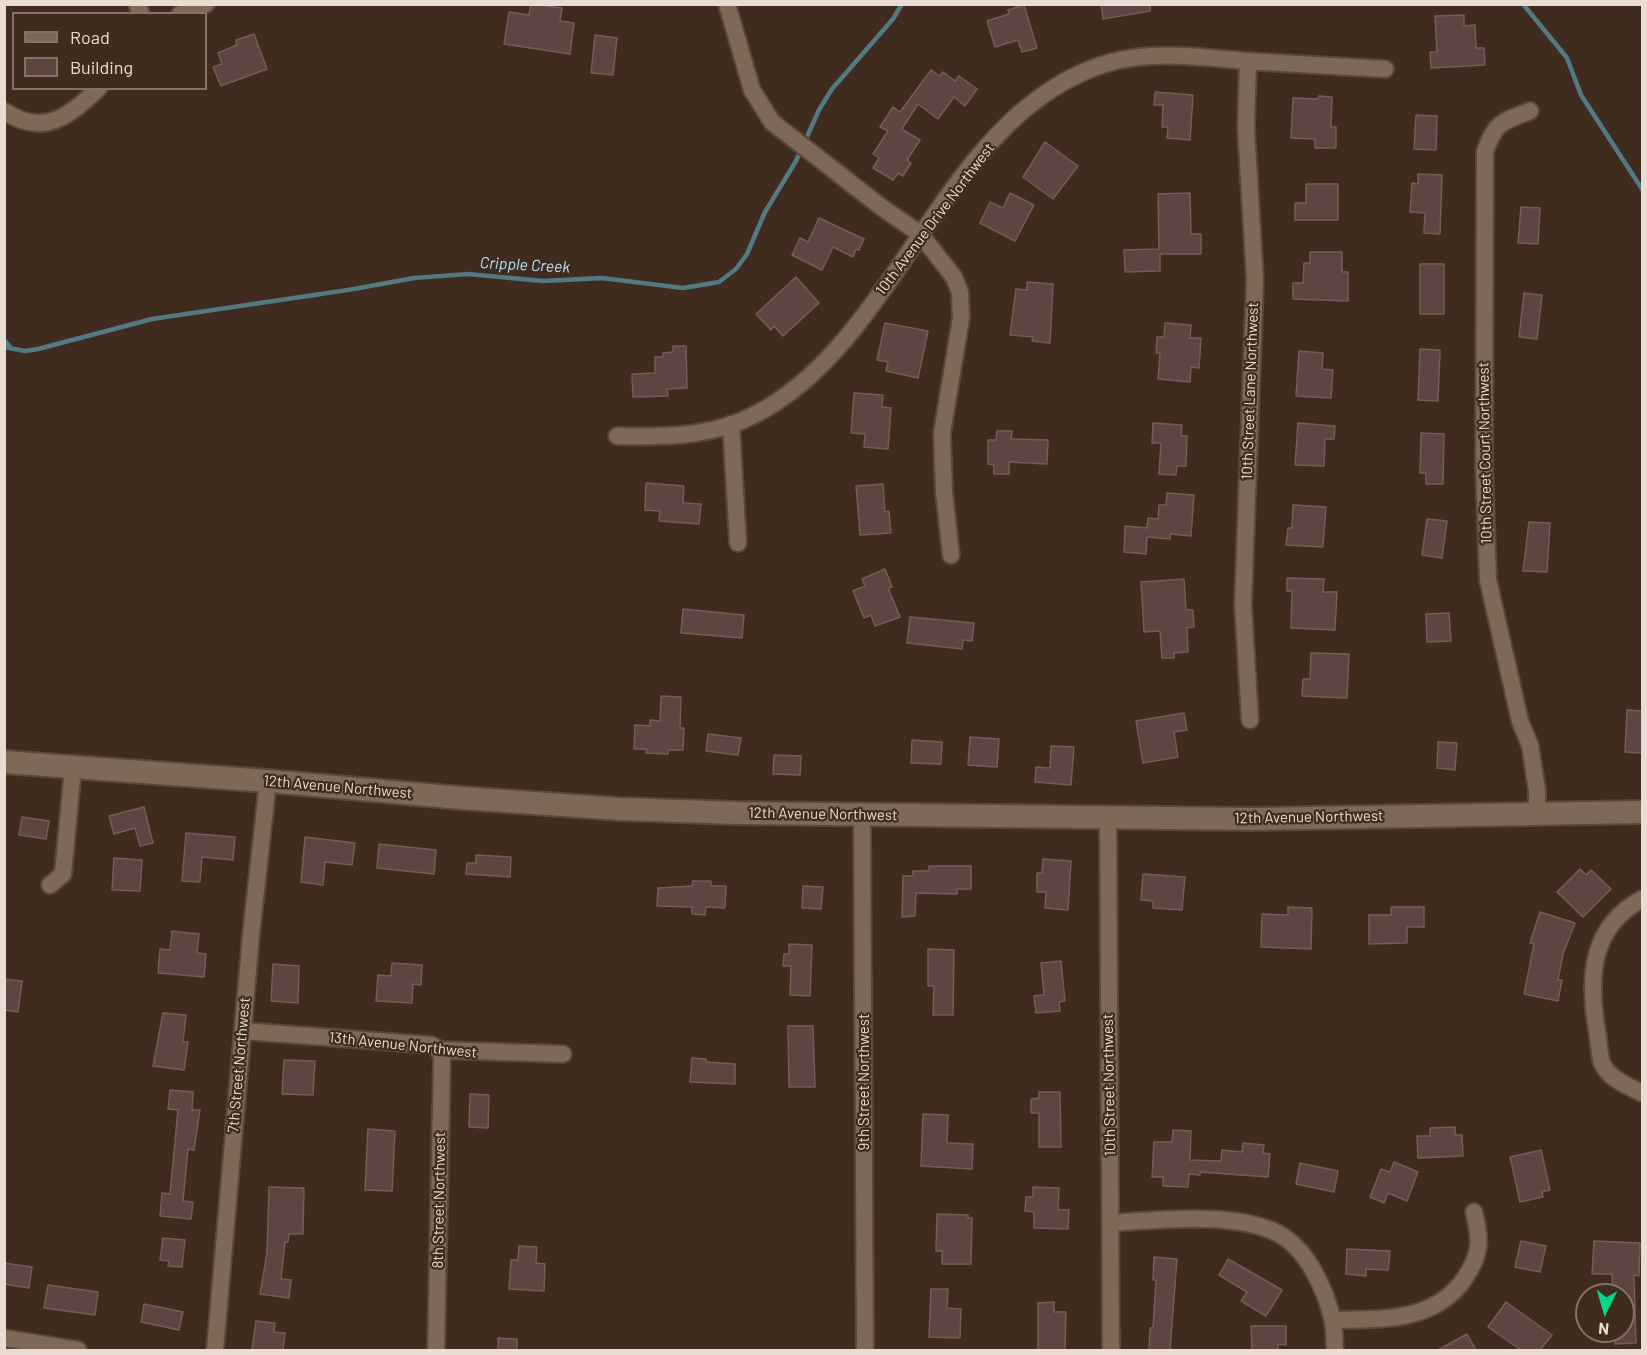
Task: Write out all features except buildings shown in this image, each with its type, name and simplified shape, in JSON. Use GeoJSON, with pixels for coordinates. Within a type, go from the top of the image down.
{"type":"FeatureCollection","features":[{"type":"Feature","properties":{"kind":"main road","name":"12th Avenue Northwest"},"geometry":{"type":"LineString","coordinates":[[4,762],[268,780],[620,809],[1108,819],[1642,812]]}},
{"type":"Feature","properties":{"kind":"street"},"geometry":{"type":"LineString","coordinates":[[185,12],[206,4]]}},
{"type":"Feature","properties":{"kind":"street"},"geometry":{"type":"LineString","coordinates":[[727,4],[752,90],[768,117],[790,137],[920,234],[954,277],[961,302],[942,433],[944,492],[951,555]]}},
{"type":"Feature","properties":{"kind":"street","name":"10th Avenue Drive Northwest"},"geometry":{"type":"LineString","coordinates":[[617,436],[680,435],[731,424],[742,421],[782,398],[825,361],[881,291],[920,234],[998,135],[1033,104],[1063,82],[1108,63],[1137,57],[1183,55],[1385,69]]}},
{"type":"Feature","properties":{"kind":"street","name":"10th Street Lane Northwest"},"geometry":{"type":"LineString","coordinates":[[1248,61],[1246,128],[1255,280],[1243,604],[1250,720]]}},
{"type":"Feature","properties":{"kind":"street"},"geometry":{"type":"LineString","coordinates":[[4,111],[30,123],[48,124],[73,110],[97,90]]}},
{"type":"Feature","properties":{"kind":"street","name":"10th Street Court Northwest"},"geometry":{"type":"LineString","coordinates":[[1530,111],[1498,125],[1490,134],[1485,152],[1484,467],[1488,580],[1520,721],[1530,745],[1537,790],[1537,813]]}},
{"type":"Feature","properties":{"kind":"street"},"geometry":{"type":"LineString","coordinates":[[731,424],[738,543]]}},
{"type":"Feature","properties":{"kind":"street"},"geometry":{"type":"LineString","coordinates":[[50,885],[63,874],[73,768]]}},
{"type":"Feature","properties":{"kind":"street","name":"7th Street Northwest"},"geometry":{"type":"LineString","coordinates":[[215,1350],[268,780]]}},
{"type":"Feature","properties":{"kind":"street","name":"9th Street Northwest"},"geometry":{"type":"LineString","coordinates":[[862,814],[866,1350]]}},
{"type":"Feature","properties":{"kind":"street","name":"10th Street Northwest"},"geometry":{"type":"LineString","coordinates":[[1108,819],[1111,1350]]}},
{"type":"Feature","properties":{"kind":"street"},"geometry":{"type":"LineString","coordinates":[[1642,899],[1612,921],[1594,955],[1593,1009],[1603,1065],[1618,1081],[1642,1093]]}},
{"type":"Feature","properties":{"kind":"street","name":"13th Avenue Northwest"},"geometry":{"type":"LineString","coordinates":[[243,1031],[431,1045],[440,1050],[563,1054]]}},
{"type":"Feature","properties":{"kind":"street","name":"8th Street Northwest"},"geometry":{"type":"LineString","coordinates":[[436,1350],[442,1059],[440,1050]]}},
{"type":"Feature","properties":{"kind":"street"},"geometry":{"type":"LineString","coordinates":[[1333,1320],[1408,1316],[1441,1302],[1458,1288],[1477,1259],[1480,1236],[1474,1212]]}},
{"type":"Feature","properties":{"kind":"street"},"geometry":{"type":"LineString","coordinates":[[1111,1224],[1221,1221],[1252,1225],[1279,1234],[1297,1248],[1306,1260],[1333,1320],[1335,1350]]}},
{"type":"Feature","properties":{"kind":"street"},"geometry":{"type":"LineString","coordinates":[[4,1338],[78,1350]]}},
{"type":"Feature","properties":{"kind":"waterway","name":"Cripple Creek"},"geometry":{"type":"LineString","coordinates":[[4,347],[25,351],[38,349],[152,319],[414,278],[468,274],[543,281],[602,278],[683,288],[719,282],[736,269],[747,254],[765,212],[796,161],[819,110],[832,89],[893,19],[902,4]]}},
{"type":"Feature","properties":{"kind":"waterway","name":"Cripple Creek"},"geometry":{"type":"LineString","coordinates":[[1523,4],[1567,58],[1581,95],[1642,189]]}},
{"type":"Feature","properties":{"kind":"waterway","name":"Cripple Creek"},"geometry":{"type":"LineString","coordinates":[[4,340],[10,347]]}}]}
